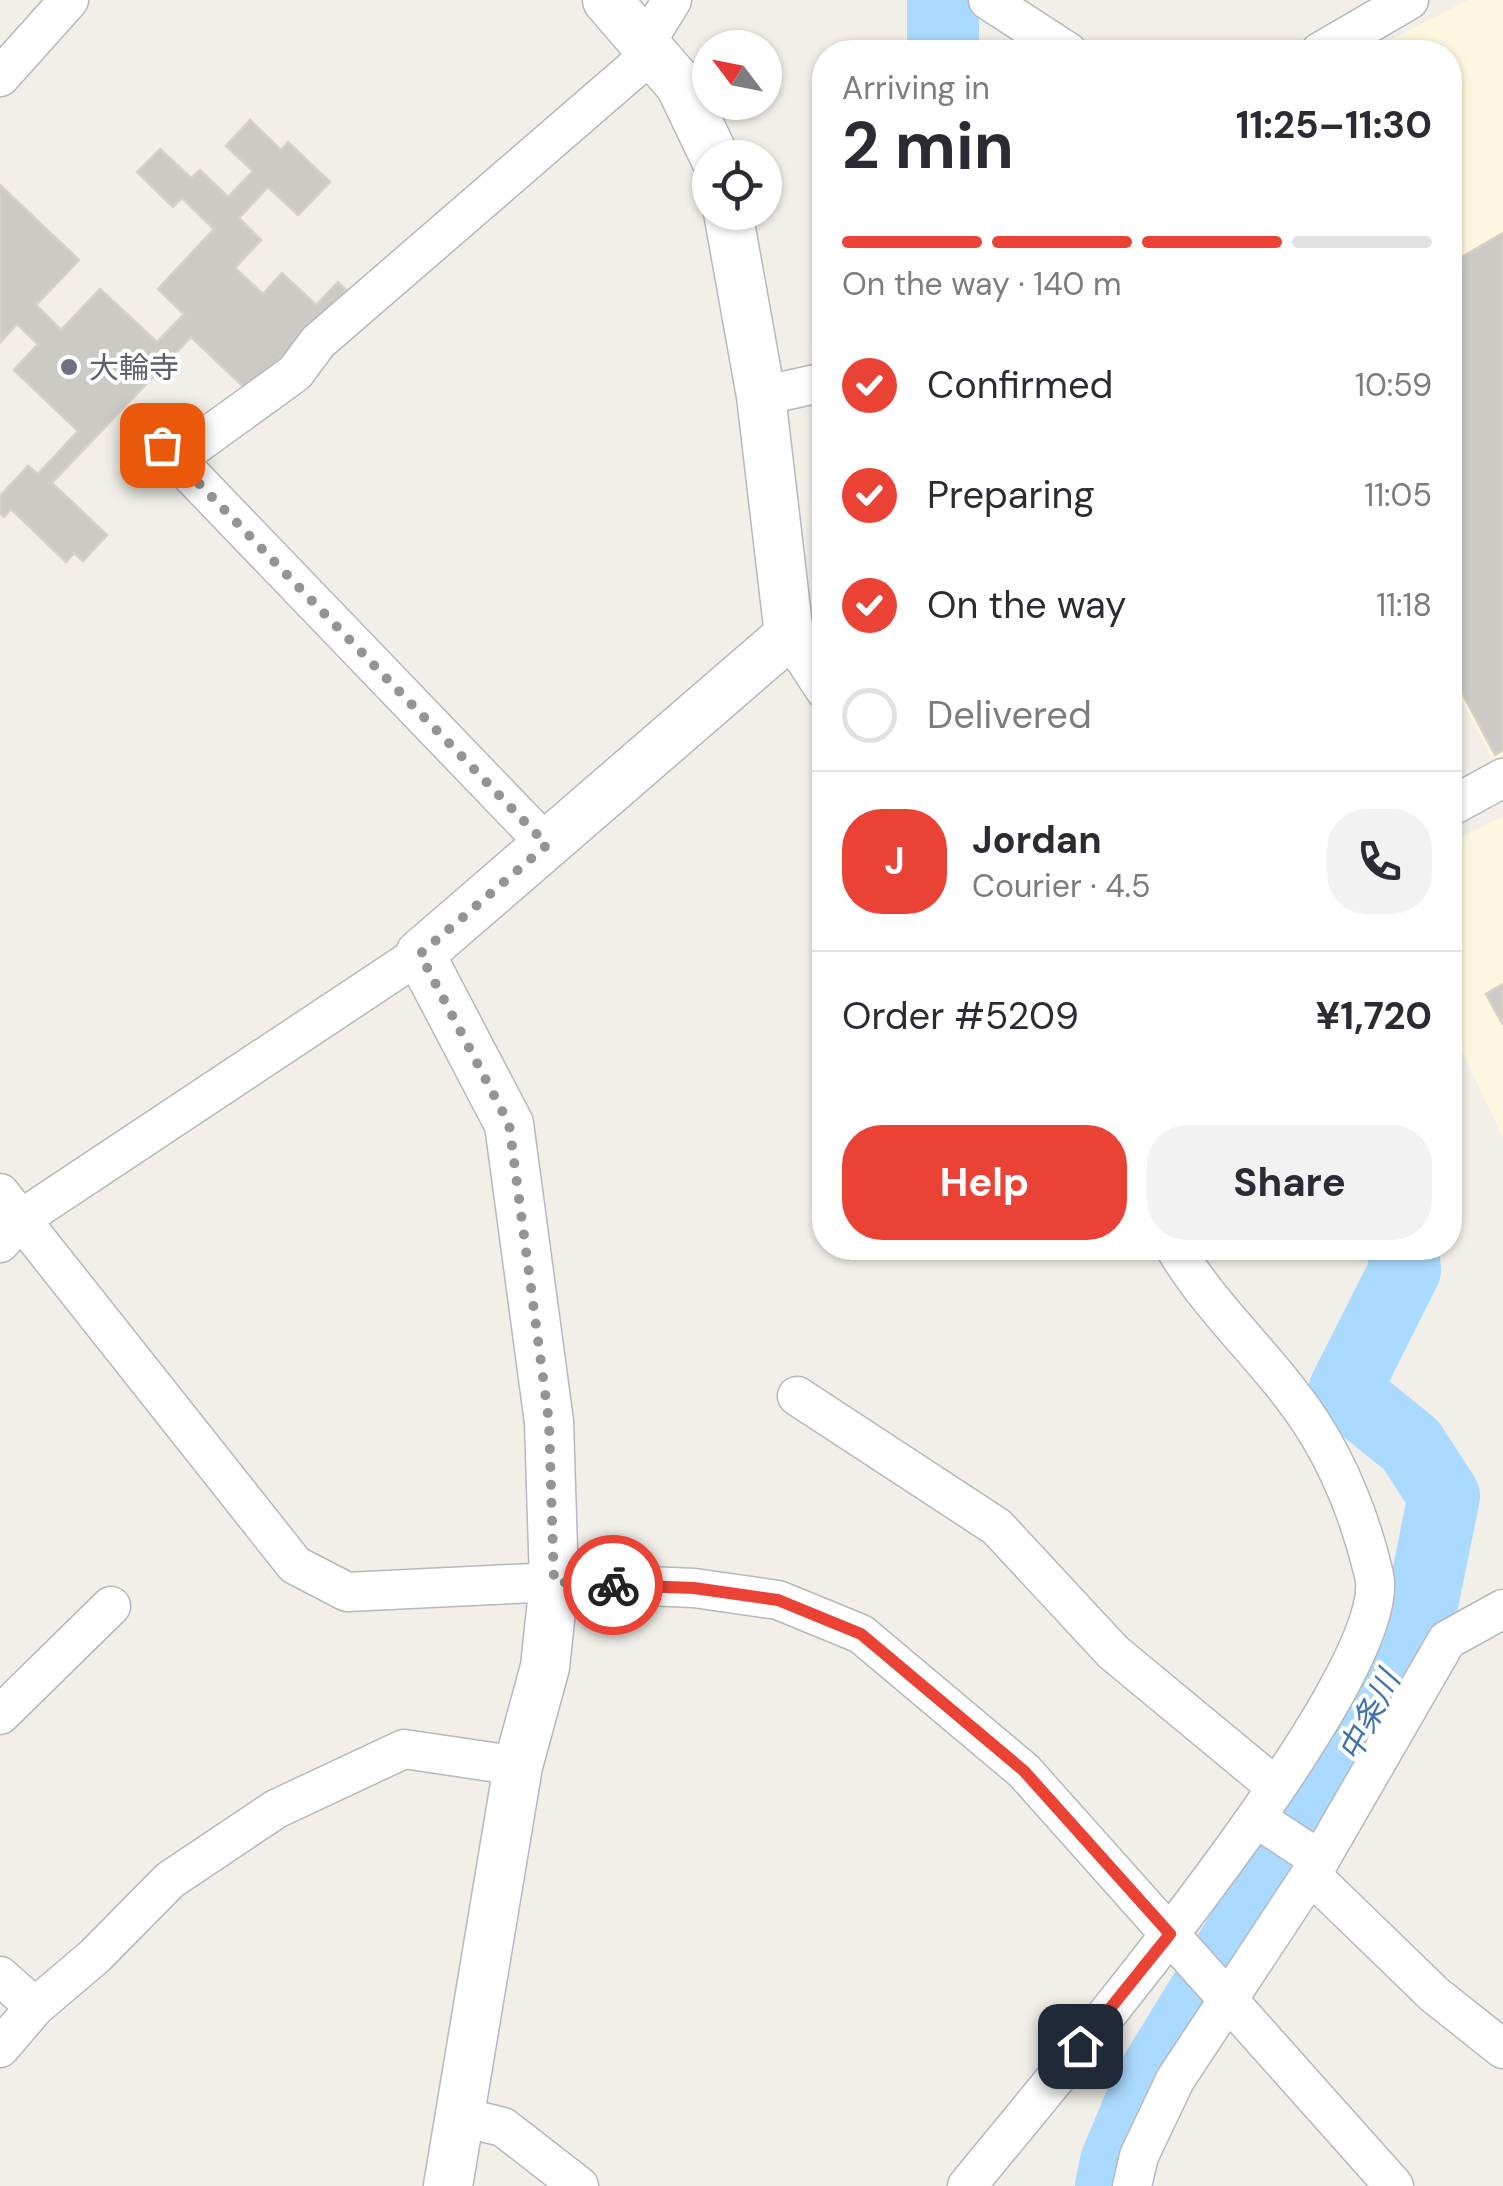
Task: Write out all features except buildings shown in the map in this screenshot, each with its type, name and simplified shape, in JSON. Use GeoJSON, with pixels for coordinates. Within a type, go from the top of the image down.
{"type":"FeatureCollection","features":[{"type":"Feature","properties":{"kind":"street"},"geometry":{"type":"LineString","coordinates":[[0,77],[69,0]]}},
{"type":"Feature","properties":{"kind":"street"},"geometry":{"type":"LineString","coordinates":[[607,0],[680,85],[706,140]]}},
{"type":"Feature","properties":{"kind":"street"},"geometry":{"type":"LineString","coordinates":[[176,460],[295,373],[318,342],[648,48],[672,0]]}},
{"type":"Feature","properties":{"kind":"street"},"geometry":{"type":"LineString","coordinates":[[988,0],[1050,40]]}},
{"type":"Feature","properties":{"kind":"street"},"geometry":{"type":"LineString","coordinates":[[1341,40],[1410,0]]}},
{"type":"Feature","properties":{"kind":"street"},"geometry":{"type":"LineString","coordinates":[[731,230],[761,396],[789,635],[812,670]]}},
{"type":"Feature","properties":{"kind":"street"},"geometry":{"type":"LineString","coordinates":[[761,396],[812,385]]}},
{"type":"Feature","properties":{"kind":"street"},"geometry":{"type":"LineString","coordinates":[[148,430],[547,845]]}},
{"type":"Feature","properties":{"kind":"street"},"geometry":{"type":"LineString","coordinates":[[789,635],[420,954],[7,1218],[295,1565],[347,1592],[554,1582],[694,1588],[778,1600],[861,1634],[1024,1771],[1394,2186]]}},
{"type":"Feature","properties":{"kind":"street"},"geometry":{"type":"LineString","coordinates":[[1462,800],[1503,778]]}},
{"type":"Feature","properties":{"kind":"street"},"geometry":{"type":"LineString","coordinates":[[420,954],[509,1124],[549,1422],[554,1582],[545,1667],[518,1766],[448,2186]]}},
{"type":"Feature","properties":{"kind":"street"},"geometry":{"type":"LineString","coordinates":[[967,2186],[1170,1934],[1266,1802],[1358,1658],[1376,1580],[1354,1508],[1311,1422],[1188,1260]]}},
{"type":"Feature","properties":{"kind":"street"},"geometry":{"type":"LineString","coordinates":[[797,1396],[997,1527],[1113,1652],[1266,1802],[1316,1867],[1435,1995],[1503,2049]]}},
{"type":"Feature","properties":{"kind":"street"},"geometry":{"type":"LineString","coordinates":[[0,1715],[111,1606]]}},
{"type":"Feature","properties":{"kind":"street"},"geometry":{"type":"LineString","coordinates":[[1132,2186],[1139,2156],[1175,2080],[1316,1867],[1447,1640],[1503,1609]]}},
{"type":"Feature","properties":{"kind":"street"},"geometry":{"type":"LineString","coordinates":[[0,2048],[35,2007],[95,1956],[170,1880],[276,1808],[404,1749],[518,1766]]}},
{"type":"Feature","properties":{"kind":"street"},"geometry":{"type":"LineString","coordinates":[[0,1976],[35,2007]]}},
{"type":"Feature","properties":{"kind":"street"},"geometry":{"type":"LineString","coordinates":[[462,2117],[503,2127],[579,2186]]}},
{"type":"Feature","properties":{"kind":"shaded area"},"geometry":{"type":"Polygon","coordinates":[[[1468,0],[1503,0],[1503,779],[1462,701],[1462,40],[1390,40],[1468,0]]]}},
{"type":"Feature","properties":{"kind":"shaded area"},"geometry":{"type":"Polygon","coordinates":[[[1503,816],[1503,1138],[1462,1051],[1462,837],[1503,816]]]}},
{"type":"Feature","properties":{"kind":"waterway","name":"中条川"},"geometry":{"type":"LineString","coordinates":[[943,0],[943,40]]}},
{"type":"Feature","properties":{"kind":"waterway","name":"中条川"},"geometry":{"type":"LineString","coordinates":[[1111,2186],[1116,2162],[1149,2083],[1368,1727],[1422,1605],[1444,1496],[1411,1445],[1344,1391],[1405,1270],[1404,1260]]}},
{"type":"Feature","properties":{"kind":"waterway"},"geometry":{"type":"LineString","coordinates":[[1093,2186],[1116,2162]]}},
{"type":"Feature","properties":{"kind":"way so far"},"geometry":{"type":"LineString","coordinates":[[162,445],[547,845],[420,954],[509,1124],[549,1422],[554,1582],[613,1585]]}},
{"type":"Feature","properties":{"kind":"place","name":"大輪寺"},"geometry":{"type":"Point","coordinates":[69,367]}},
{"type":"Feature","properties":{"kind":"route"},"geometry":{"type":"LineString","coordinates":[[613,1585],[694,1588],[778,1600],[861,1634],[1024,1771],[1170,1934],[1080,2046]]}}]}
